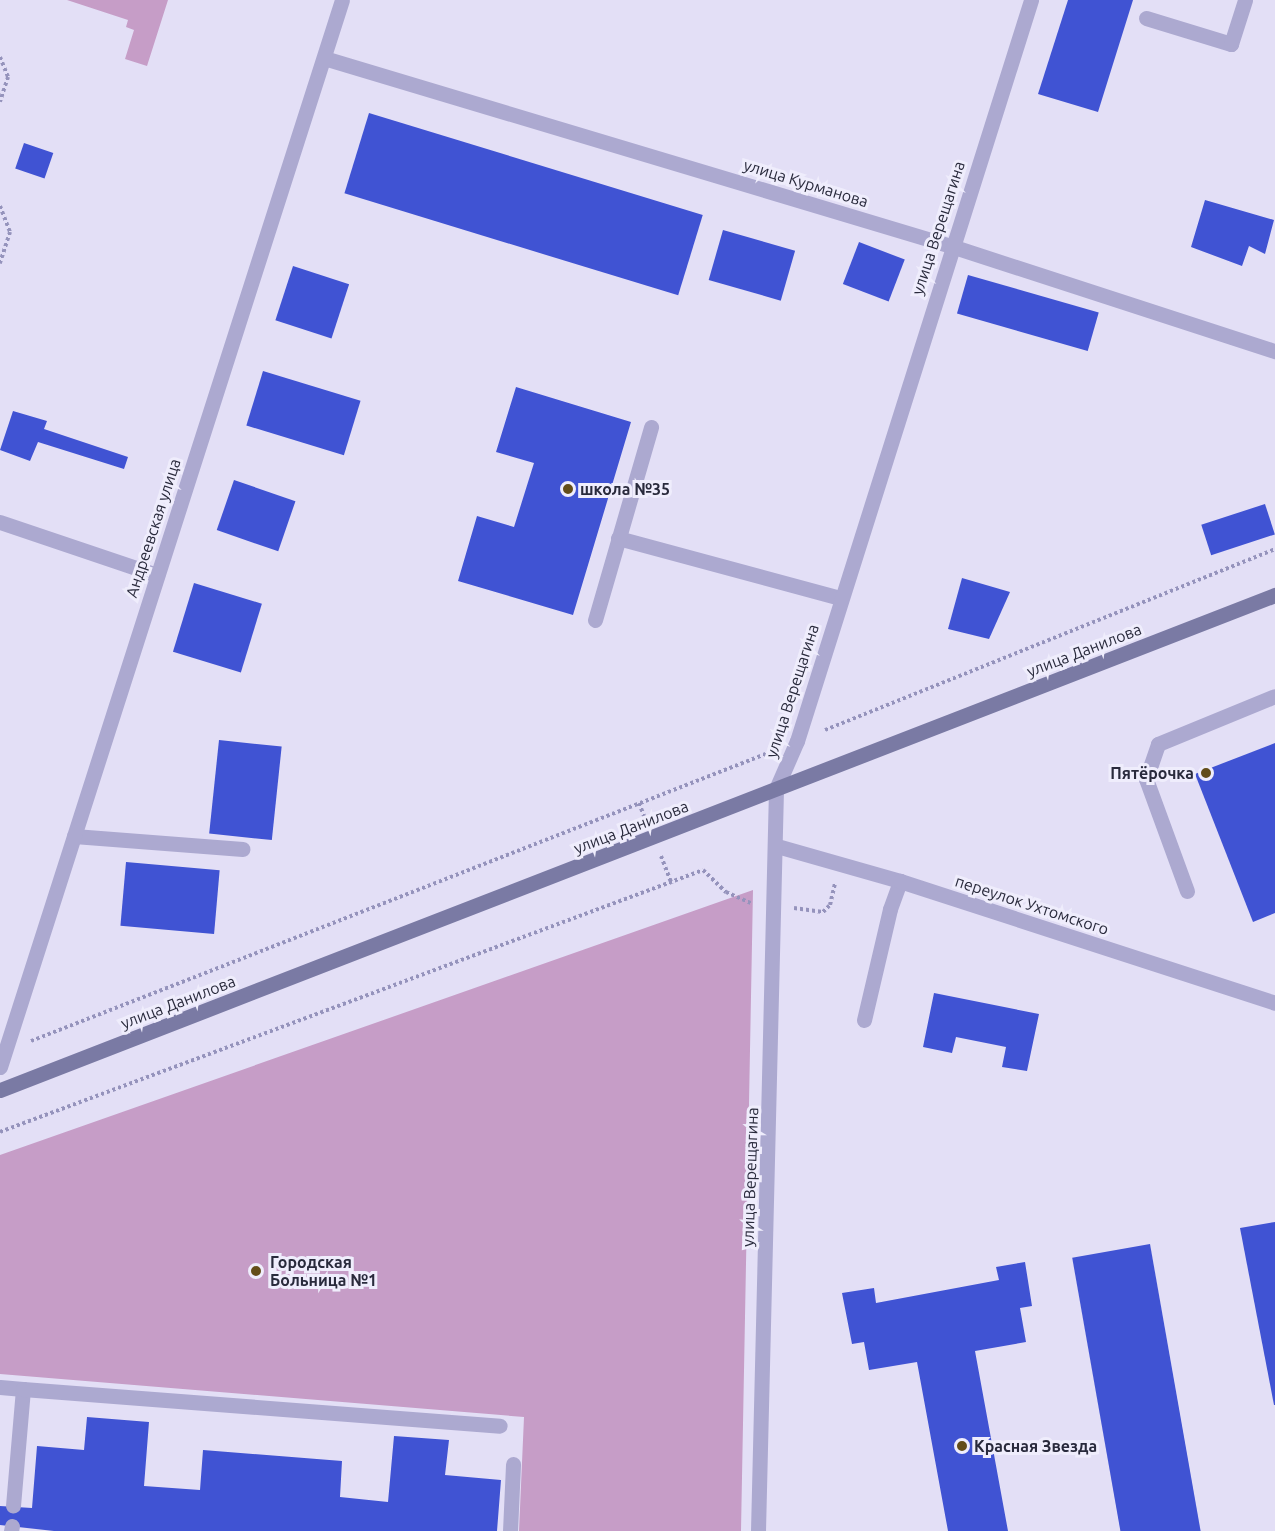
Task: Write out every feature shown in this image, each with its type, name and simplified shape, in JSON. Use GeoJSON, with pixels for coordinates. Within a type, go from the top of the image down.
{"type":"FeatureCollection","features":[{"type":"Feature","properties":{"kind":"main road","name":"улица Данилова"},"geometry":{"type":"LineString","coordinates":[[0,1090],[1275,595]]}},
{"type":"Feature","properties":{"kind":"street","name":"Андреевская улица"},"geometry":{"type":"LineString","coordinates":[[0,1067],[342,0]]}},
{"type":"Feature","properties":{"kind":"street","name":"улица Верещагина"},"geometry":{"type":"LineString","coordinates":[[758,1531],[777,846],[776,789],[797,741],[951,246],[1031,0]]}},
{"type":"Feature","properties":{"kind":"street"},"geometry":{"type":"LineString","coordinates":[[1146,18],[1231,44],[1245,0]]}},
{"type":"Feature","properties":{"kind":"street","name":"улица Курманова"},"geometry":{"type":"LineString","coordinates":[[324,58],[951,246],[1275,351]]}},
{"type":"Feature","properties":{"kind":"street"},"geometry":{"type":"LineString","coordinates":[[595,620],[651,427]]}},
{"type":"Feature","properties":{"kind":"street"},"geometry":{"type":"LineString","coordinates":[[0,522],[157,575]]}},
{"type":"Feature","properties":{"kind":"street"},"geometry":{"type":"LineString","coordinates":[[618,538],[842,598]]}},
{"type":"Feature","properties":{"kind":"street"},"geometry":{"type":"LineString","coordinates":[[1187,891],[1146,780],[1158,744],[1275,696]]}},
{"type":"Feature","properties":{"kind":"street"},"geometry":{"type":"LineString","coordinates":[[74,836],[242,849]]}},
{"type":"Feature","properties":{"kind":"street","name":"переулок Ухтомского"},"geometry":{"type":"LineString","coordinates":[[777,846],[900,881],[1275,1003]]}},
{"type":"Feature","properties":{"kind":"street"},"geometry":{"type":"LineString","coordinates":[[864,1020],[890,909],[900,881]]}},
{"type":"Feature","properties":{"kind":"street"},"geometry":{"type":"LineString","coordinates":[[0,1035],[6,1051]]}},
{"type":"Feature","properties":{"kind":"street"},"geometry":{"type":"LineString","coordinates":[[0,1387],[500,1426]]}},
{"type":"Feature","properties":{"kind":"street"},"geometry":{"type":"LineString","coordinates":[[13,1506],[22,1389]]}},
{"type":"Feature","properties":{"kind":"street"},"geometry":{"type":"LineString","coordinates":[[510,1531],[513,1464]]}},
{"type":"Feature","properties":{"kind":"path"},"geometry":{"type":"LineString","coordinates":[[0,57],[8,76],[0,102]]}},
{"type":"Feature","properties":{"kind":"path"},"geometry":{"type":"LineString","coordinates":[[0,206],[10,232],[0,263]]}},
{"type":"Feature","properties":{"kind":"path"},"geometry":{"type":"LineString","coordinates":[[6,1051],[797,741],[1275,549]]}},
{"type":"Feature","properties":{"kind":"path"},"geometry":{"type":"LineString","coordinates":[[0,1132],[703,870],[741,902],[823,912],[830,905],[839,864]]}},
{"type":"Feature","properties":{"kind":"shaded area"},"geometry":{"type":"Polygon","coordinates":[[[67,0],[168,0],[147,66],[125,59],[134,30],[126,27],[128,20],[67,0]]]}},
{"type":"Feature","properties":{"kind":"shaded area","name":"Городская Больница №1"},"geometry":{"type":"Polygon","coordinates":[[[753,890],[741,1531],[519,1531],[524,1417],[0,1374],[0,1155],[753,890]]]}},
{"type":"Feature","properties":{"kind":"building"},"geometry":{"type":"Polygon","coordinates":[[[1068,0],[1133,0],[1098,112],[1038,94],[1068,0]]]}},
{"type":"Feature","properties":{"kind":"building"},"geometry":{"type":"Polygon","coordinates":[[[369,113],[703,215],[678,295],[344,193],[369,113]]]}},
{"type":"Feature","properties":{"kind":"building"},"geometry":{"type":"Polygon","coordinates":[[[24,143],[53,153],[45,179],[15,169],[24,143]]]}},
{"type":"Feature","properties":{"kind":"building"},"geometry":{"type":"Polygon","coordinates":[[[1205,200],[1274,220],[1265,254],[1249,246],[1242,266],[1191,247],[1205,200]]]}},
{"type":"Feature","properties":{"kind":"building"},"geometry":{"type":"Polygon","coordinates":[[[723,230],[795,251],[781,301],[709,280],[723,230]]]}},
{"type":"Feature","properties":{"kind":"building"},"geometry":{"type":"Polygon","coordinates":[[[859,242],[905,260],[889,302],[843,284],[859,242]]]}},
{"type":"Feature","properties":{"kind":"building"},"geometry":{"type":"Polygon","coordinates":[[[293,266],[349,284],[331,338],[275,320],[293,266]]]}},
{"type":"Feature","properties":{"kind":"building"},"geometry":{"type":"Polygon","coordinates":[[[968,275],[1099,312],[1088,351],[957,313],[968,275]]]}},
{"type":"Feature","properties":{"kind":"building"},"geometry":{"type":"Polygon","coordinates":[[[263,371],[361,401],[344,455],[246,426],[263,371]]]}},
{"type":"Feature","properties":{"kind":"building","name":"школа №35"},"geometry":{"type":"Polygon","coordinates":[[[516,387],[631,422],[573,615],[458,581],[477,516],[514,527],[534,463],[496,452],[516,387]]]}},
{"type":"Feature","properties":{"kind":"building"},"geometry":{"type":"Polygon","coordinates":[[[13,411],[47,421],[44,429],[128,457],[124,469],[38,442],[30,461],[0,450],[13,411]]]}},
{"type":"Feature","properties":{"kind":"building"},"geometry":{"type":"Polygon","coordinates":[[[234,480],[295,501],[278,551],[217,530],[234,480]]]}},
{"type":"Feature","properties":{"kind":"building"},"geometry":{"type":"Polygon","coordinates":[[[1265,504],[1275,534],[1211,555],[1201,525],[1265,504]]]}},
{"type":"Feature","properties":{"kind":"building"},"geometry":{"type":"Polygon","coordinates":[[[962,578],[1010,592],[989,639],[948,629],[962,578]]]}},
{"type":"Feature","properties":{"kind":"building"},"geometry":{"type":"Polygon","coordinates":[[[194,583],[262,604],[241,673],[173,652],[194,583]]]}},
{"type":"Feature","properties":{"kind":"building"},"geometry":{"type":"Polygon","coordinates":[[[219,740],[282,747],[272,840],[209,833],[219,740]]]}},
{"type":"Feature","properties":{"kind":"building"},"geometry":{"type":"Polygon","coordinates":[[[1275,743],[1275,913],[1253,922],[1195,774],[1275,743]]]}},
{"type":"Feature","properties":{"kind":"building"},"geometry":{"type":"Polygon","coordinates":[[[126,862],[220,870],[214,934],[120,926],[126,862]]]}},
{"type":"Feature","properties":{"kind":"building"},"geometry":{"type":"Polygon","coordinates":[[[934,993],[1039,1014],[1027,1071],[1002,1067],[1006,1047],[956,1037],[952,1053],[923,1047],[934,993]]]}},
{"type":"Feature","properties":{"kind":"building"},"geometry":{"type":"Polygon","coordinates":[[[1275,1222],[1275,1405],[1274,1405],[1240,1228],[1275,1222]]]}},
{"type":"Feature","properties":{"kind":"building"},"geometry":{"type":"Polygon","coordinates":[[[1150,1244],[1201,1531],[1120,1531],[1072,1258],[1150,1244]]]}},
{"type":"Feature","properties":{"kind":"building"},"geometry":{"type":"Polygon","coordinates":[[[1025,1262],[1032,1306],[1020,1308],[1026,1342],[975,1351],[1008,1531],[948,1531],[917,1362],[869,1370],[864,1342],[852,1344],[842,1293],[874,1288],[876,1303],[999,1280],[996,1267],[1025,1262]]]}},
{"type":"Feature","properties":{"kind":"building"},"geometry":{"type":"Polygon","coordinates":[[[87,1417],[149,1422],[144,1486],[200,1490],[203,1450],[342,1461],[340,1497],[388,1502],[394,1436],[449,1440],[445,1475],[501,1480],[497,1531],[54,1531],[0,1525],[0,1506],[32,1508],[37,1446],[84,1450],[87,1417]]]}},
{"type":"Feature","properties":{"kind":"place","name":"школа №35"},"geometry":{"type":"Point","coordinates":[568,489]}},
{"type":"Feature","properties":{"kind":"place","name":"Пятёрочка"},"geometry":{"type":"Point","coordinates":[1206,773]}},
{"type":"Feature","properties":{"kind":"place","name":"Городская Больница №1"},"geometry":{"type":"Point","coordinates":[256,1271]}},
{"type":"Feature","properties":{"kind":"place","name":"Красная Звезда"},"geometry":{"type":"Point","coordinates":[962,1446]}}]}
